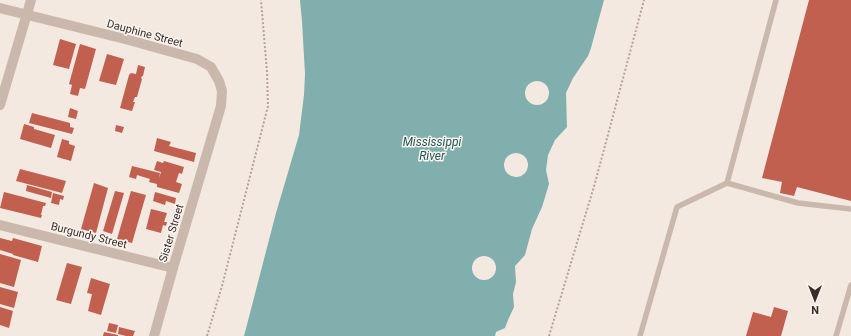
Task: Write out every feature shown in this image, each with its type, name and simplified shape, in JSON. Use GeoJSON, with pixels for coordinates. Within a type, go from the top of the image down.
{"type":"FeatureCollection","features":[{"type":"Feature","properties":{"kind":"street"},"geometry":{"type":"LineString","coordinates":[[0,105],[31,0]]}},
{"type":"Feature","properties":{"kind":"street","name":"Dauphine Street"},"geometry":{"type":"LineString","coordinates":[[0,8],[125,39],[197,59],[211,67],[222,86],[221,106],[213,137]]}},
{"type":"Feature","properties":{"kind":"street","name":"Sister Street"},"geometry":{"type":"LineString","coordinates":[[154,336],[213,137]]}},
{"type":"Feature","properties":{"kind":"street","name":"Burgundy Street"},"geometry":{"type":"LineString","coordinates":[[0,225],[173,268]]}},
{"type":"Feature","properties":{"kind":"lane"},"geometry":{"type":"LineString","coordinates":[[727,183],[776,0]]}},
{"type":"Feature","properties":{"kind":"lane"},"geometry":{"type":"LineString","coordinates":[[640,336],[677,207],[727,183],[798,203],[851,209]]}},
{"type":"Feature","properties":{"kind":"lane"},"geometry":{"type":"LineString","coordinates":[[836,336],[851,285]]}},
{"type":"Feature","properties":{"kind":"path"},"geometry":{"type":"LineString","coordinates":[[207,336],[222,286],[268,106],[267,72],[261,0]]}},
{"type":"Feature","properties":{"kind":"path"},"geometry":{"type":"LineString","coordinates":[[549,336],[595,183],[644,0]]}},
{"type":"Feature","properties":{"kind":"water","name":"Mississippi River"},"geometry":{"type":"Polygon","coordinates":[[[285,0],[624,0],[528,336],[229,336],[292,105],[291,67],[285,0]]]}},
{"type":"Feature","properties":{"kind":"pier"},"geometry":{"type":"Polygon","coordinates":[[[283,0],[300,0],[305,74],[299,135],[276,213],[244,336],[227,336],[290,105],[289,67],[283,0]]]}},
{"type":"Feature","properties":{"kind":"pier"},"geometry":{"type":"Polygon","coordinates":[[[604,0],[626,0],[617,47],[530,336],[495,336],[496,332],[505,328],[514,307],[513,294],[516,282],[515,266],[525,255],[532,229],[542,207],[549,184],[546,170],[548,155],[555,140],[567,127],[566,93],[573,78],[588,56],[604,0]]]}},
{"type":"Feature","properties":{"kind":"pier"},"geometry":{"type":"Polygon","coordinates":[[[537,81],[545,85],[549,93],[545,101],[537,105],[529,101],[525,93],[529,85],[537,81]]]}},
{"type":"Feature","properties":{"kind":"pier"},"geometry":{"type":"Polygon","coordinates":[[[516,153],[524,157],[528,165],[524,173],[516,177],[508,173],[504,165],[508,157],[516,153]]]}},
{"type":"Feature","properties":{"kind":"pier"},"geometry":{"type":"Polygon","coordinates":[[[484,256],[492,260],[496,268],[492,276],[484,280],[476,276],[472,268],[476,260],[484,256]]]}},
{"type":"Feature","properties":{"kind":"building"},"geometry":{"type":"Polygon","coordinates":[[[809,0],[851,0],[851,201],[797,187],[794,196],[780,193],[782,182],[762,178],[809,0]]]}},
{"type":"Feature","properties":{"kind":"building"},"geometry":{"type":"Polygon","coordinates":[[[60,39],[76,44],[69,69],[53,65],[60,39]]]}},
{"type":"Feature","properties":{"kind":"building"},"geometry":{"type":"Polygon","coordinates":[[[80,44],[96,49],[85,89],[80,88],[78,96],[70,94],[72,85],[69,84],[80,44]]]}},
{"type":"Feature","properties":{"kind":"building"},"geometry":{"type":"Polygon","coordinates":[[[107,54],[124,59],[116,85],[99,81],[107,54]]]}},
{"type":"Feature","properties":{"kind":"building"},"geometry":{"type":"Polygon","coordinates":[[[138,65],[145,67],[137,97],[135,97],[133,102],[135,102],[132,111],[120,108],[129,75],[131,73],[136,74],[138,65]]]}},
{"type":"Feature","properties":{"kind":"building"},"geometry":{"type":"Polygon","coordinates":[[[70,108],[78,111],[76,119],[68,117],[70,108]]]}},
{"type":"Feature","properties":{"kind":"building"},"geometry":{"type":"Polygon","coordinates":[[[32,113],[70,123],[70,127],[74,128],[72,134],[29,123],[32,113]]]}},
{"type":"Feature","properties":{"kind":"building"},"geometry":{"type":"Polygon","coordinates":[[[24,124],[34,127],[34,129],[55,135],[51,148],[20,139],[24,124]]]}},
{"type":"Feature","properties":{"kind":"building"},"geometry":{"type":"Polygon","coordinates":[[[116,125],[124,127],[122,133],[115,131],[116,125]]]}},
{"type":"Feature","properties":{"kind":"building"},"geometry":{"type":"Polygon","coordinates":[[[157,138],[171,142],[169,146],[196,153],[194,162],[154,151],[157,138]]]}},
{"type":"Feature","properties":{"kind":"building"},"geometry":{"type":"Polygon","coordinates":[[[62,139],[69,141],[69,144],[75,146],[71,161],[57,157],[62,139]]]}},
{"type":"Feature","properties":{"kind":"building"},"geometry":{"type":"Polygon","coordinates":[[[157,161],[163,163],[164,161],[184,167],[182,174],[179,173],[176,182],[182,184],[179,193],[157,187],[157,184],[149,182],[150,179],[137,175],[136,179],[129,177],[132,166],[160,173],[159,178],[161,172],[154,170],[157,161]]]}},
{"type":"Feature","properties":{"kind":"building"},"geometry":{"type":"Polygon","coordinates":[[[20,169],[66,181],[62,193],[16,181],[20,169]]]}},
{"type":"Feature","properties":{"kind":"building"},"geometry":{"type":"Polygon","coordinates":[[[94,183],[108,188],[96,233],[81,229],[94,183]]]}},
{"type":"Feature","properties":{"kind":"building"},"geometry":{"type":"Polygon","coordinates":[[[27,185],[52,192],[51,198],[26,191],[27,185]]]}},
{"type":"Feature","properties":{"kind":"building"},"geometry":{"type":"Polygon","coordinates":[[[115,191],[124,193],[112,234],[103,231],[115,191]]]}},
{"type":"Feature","properties":{"kind":"building"},"geometry":{"type":"Polygon","coordinates":[[[131,191],[146,195],[132,243],[117,239],[131,191]]]}},
{"type":"Feature","properties":{"kind":"building"},"geometry":{"type":"Polygon","coordinates":[[[4,192],[46,203],[45,206],[43,206],[41,218],[0,208],[4,192]]]}},
{"type":"Feature","properties":{"kind":"building"},"geometry":{"type":"Polygon","coordinates":[[[155,192],[176,198],[175,204],[166,201],[165,205],[153,201],[155,192]]]}},
{"type":"Feature","properties":{"kind":"building"},"geometry":{"type":"Polygon","coordinates":[[[53,193],[64,196],[63,200],[60,199],[59,205],[51,203],[53,193]]]}},
{"type":"Feature","properties":{"kind":"building"},"geometry":{"type":"Polygon","coordinates":[[[151,209],[167,213],[164,222],[167,222],[166,226],[163,225],[161,233],[146,229],[151,209]]]}},
{"type":"Feature","properties":{"kind":"building"},"geometry":{"type":"Polygon","coordinates":[[[0,238],[12,241],[13,238],[42,246],[38,262],[0,250],[0,238]]]}},
{"type":"Feature","properties":{"kind":"building"},"geometry":{"type":"Polygon","coordinates":[[[0,254],[21,260],[14,287],[0,283],[0,254]]]}},
{"type":"Feature","properties":{"kind":"building"},"geometry":{"type":"Polygon","coordinates":[[[67,263],[82,267],[71,304],[56,300],[67,263]]]}},
{"type":"Feature","properties":{"kind":"building"},"geometry":{"type":"Polygon","coordinates":[[[91,278],[110,284],[101,315],[88,311],[92,294],[87,293],[91,278]]]}},
{"type":"Feature","properties":{"kind":"building"},"geometry":{"type":"Polygon","coordinates":[[[0,287],[18,292],[14,308],[0,304],[0,287]]]}},
{"type":"Feature","properties":{"kind":"building"},"geometry":{"type":"Polygon","coordinates":[[[0,307],[13,311],[9,328],[0,325],[0,307]]]}},
{"type":"Feature","properties":{"kind":"building"},"geometry":{"type":"Polygon","coordinates":[[[774,307],[788,311],[781,336],[746,336],[753,312],[771,317],[774,307]]]}},
{"type":"Feature","properties":{"kind":"building"},"geometry":{"type":"Polygon","coordinates":[[[109,323],[118,325],[116,333],[107,331],[109,323]]]}},
{"type":"Feature","properties":{"kind":"building"},"geometry":{"type":"Polygon","coordinates":[[[119,327],[135,331],[133,336],[118,334],[119,327]]]}},
{"type":"Feature","properties":{"kind":"building"},"geometry":{"type":"Polygon","coordinates":[[[104,332],[118,335],[118,336],[103,336],[104,332]]]}}]}
